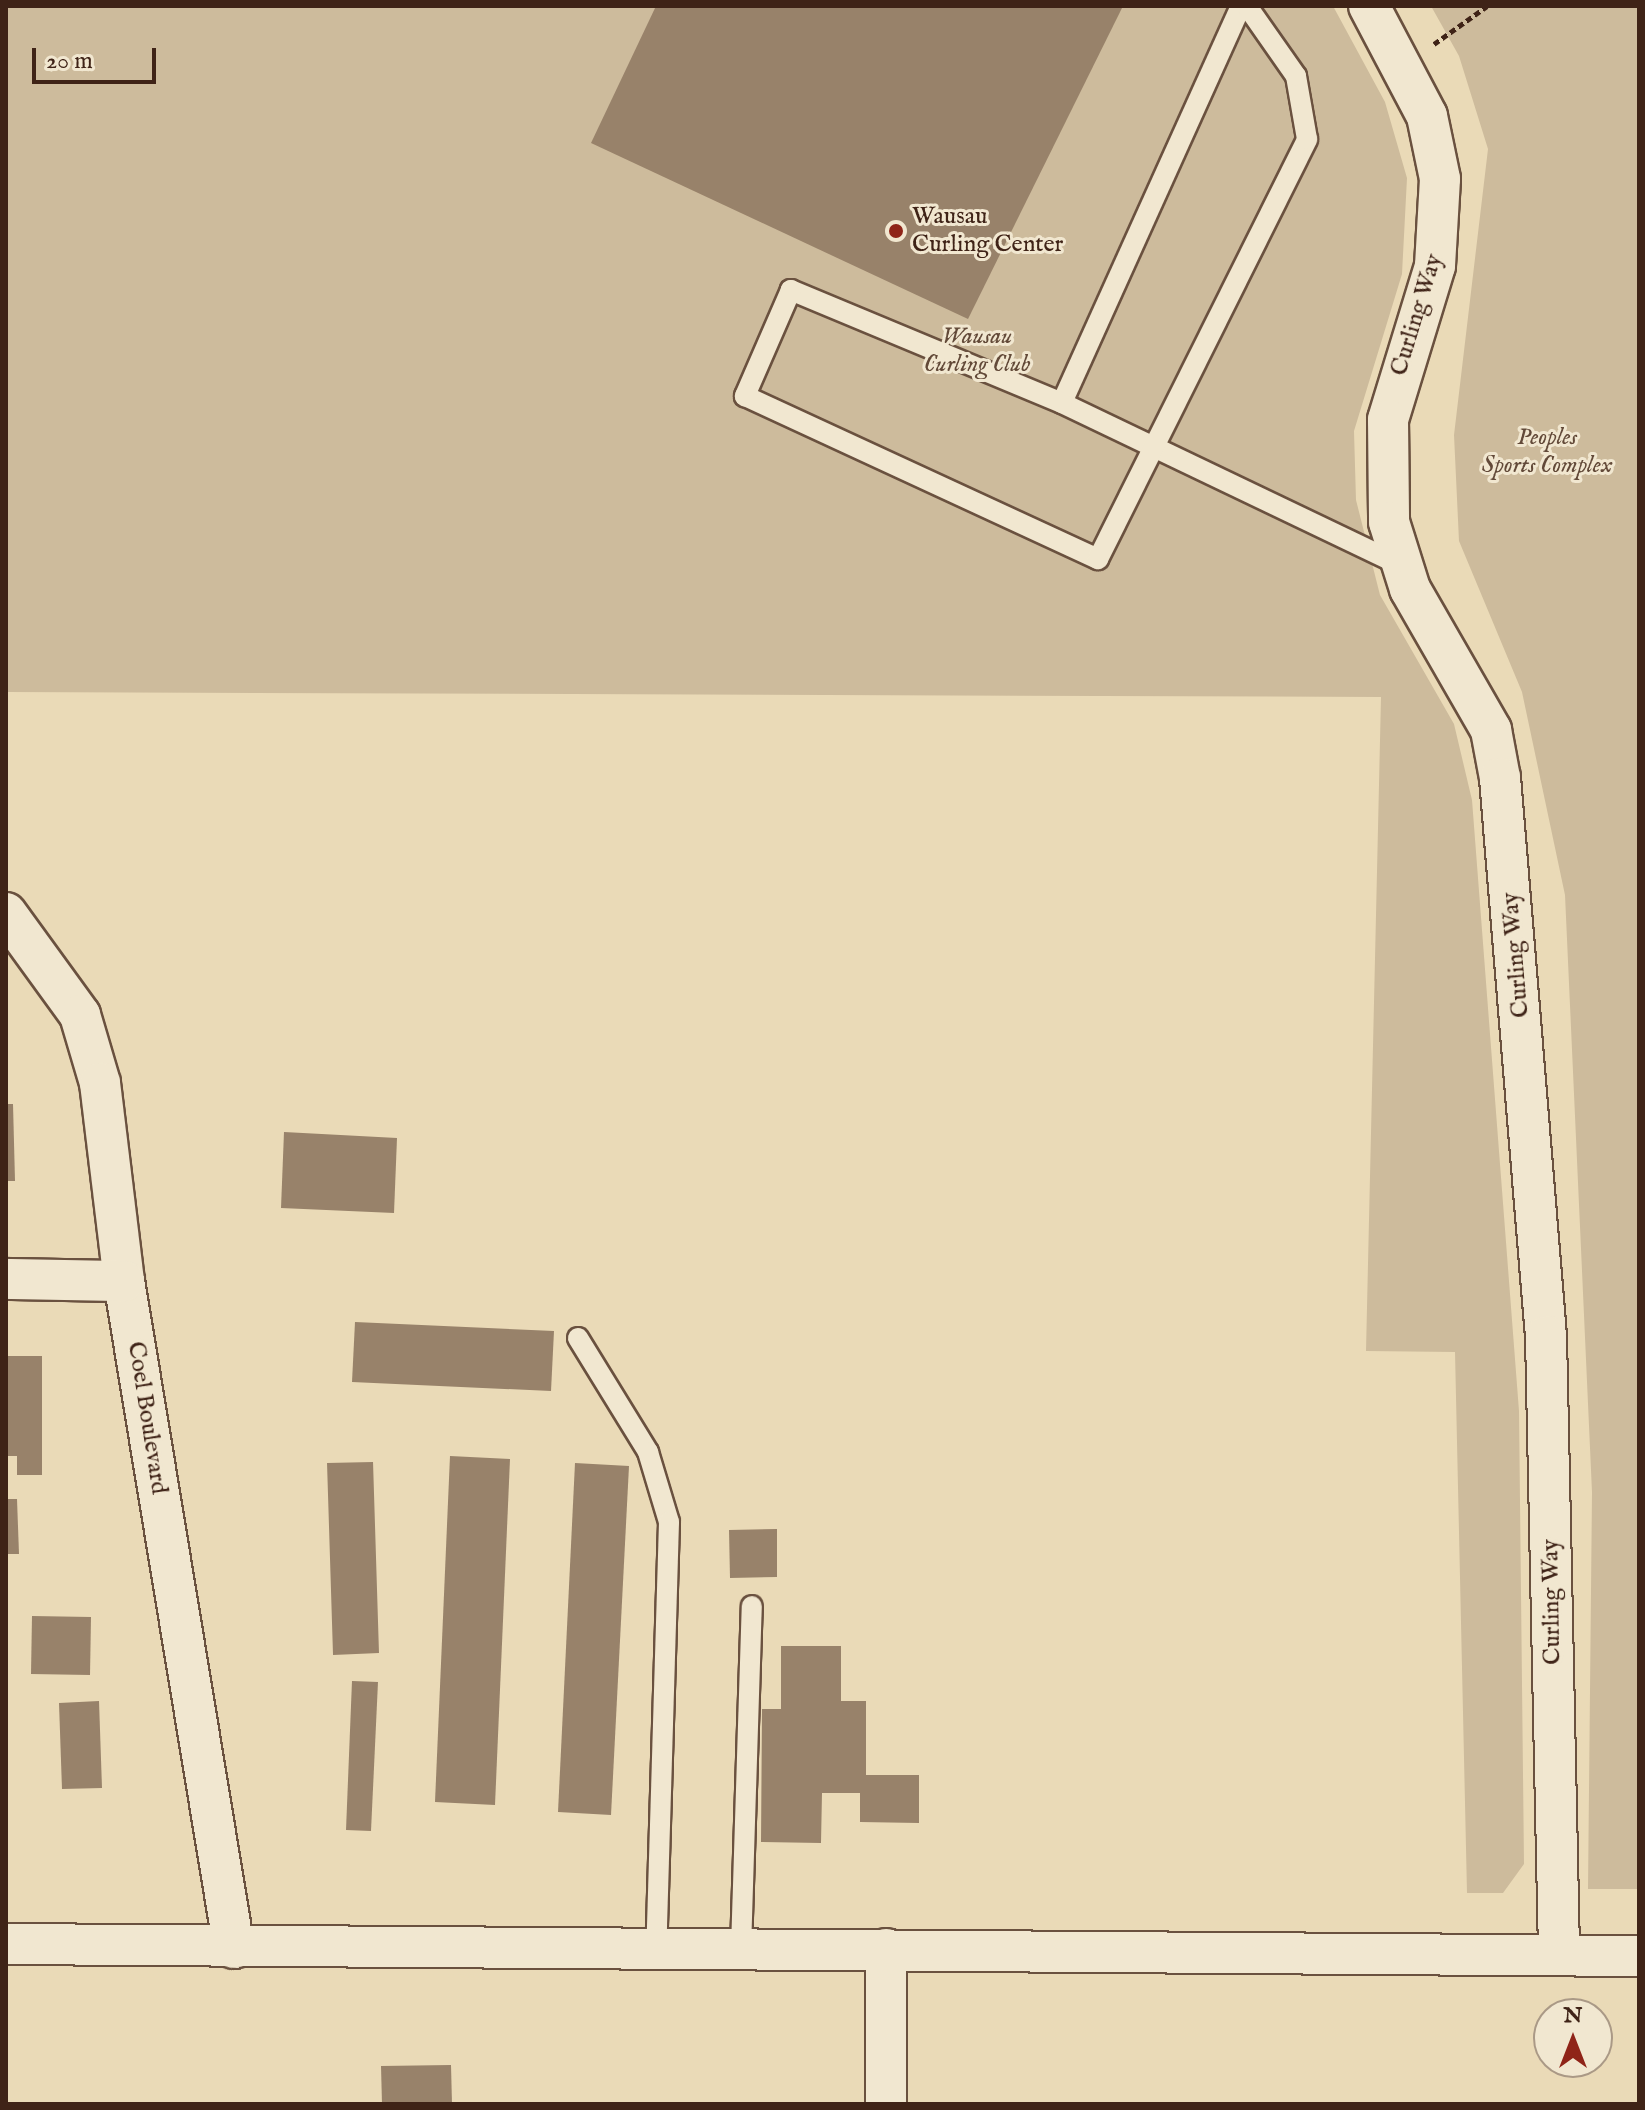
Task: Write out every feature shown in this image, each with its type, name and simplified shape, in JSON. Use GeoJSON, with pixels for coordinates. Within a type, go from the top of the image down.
{"type":"FeatureCollection","features":[{"type":"Feature","properties":{"kind":"street","name":"Curling Way"},"geometry":{"type":"LineString","coordinates":[[1369,6],[1401,61],[1433,136],[1441,209],[1435,266],[1388,420],[1387,498],[1400,565],[1481,705],[1500,778],[1546,1336],[1559,1954]]}},
{"type":"Feature","properties":{"kind":"street","name":"Coel Boulevard"},"geometry":{"type":"LineString","coordinates":[[6,913],[80,1015],[114,1163],[124,1281],[234,1948]]}},
{"type":"Feature","properties":{"kind":"street"},"geometry":{"type":"LineString","coordinates":[[6,1279],[124,1281]]}},
{"type":"Feature","properties":{"kind":"street"},"geometry":{"type":"LineString","coordinates":[[6,1944],[1639,1956]]}},
{"type":"Feature","properties":{"kind":"street"},"geometry":{"type":"LineString","coordinates":[[886,1949],[886,2104]]}},
{"type":"Feature","properties":{"kind":"lane"},"geometry":{"type":"LineString","coordinates":[[1062,403],[1241,6]]}},
{"type":"Feature","properties":{"kind":"lane"},"geometry":{"type":"LineString","coordinates":[[1247,6],[1296,76],[1307,139],[1154,446],[1098,559],[745,396],[791,290],[1062,403],[1154,446],[1400,565]]}},
{"type":"Feature","properties":{"kind":"lane"},"geometry":{"type":"LineString","coordinates":[[578,1338],[648,1452],[669,1522],[656,1949]]}},
{"type":"Feature","properties":{"kind":"lane"},"geometry":{"type":"LineString","coordinates":[[741,1949],[752,1606]]}},
{"type":"Feature","properties":{"kind":"path"},"geometry":{"type":"LineString","coordinates":[[1401,61],[1487,6]]}},
{"type":"Feature","properties":{"kind":"green space","name":"Wausau Curling Club"},"geometry":{"type":"Polygon","coordinates":[[[6,6],[1333,6],[1385,102],[1407,178],[1402,274],[1354,431],[1356,500],[1380,595],[1454,724],[1472,800],[1519,1411],[1524,1864],[1503,1893],[1467,1893],[1455,1352],[1366,1351],[1381,697],[6,692],[6,6]]]}},
{"type":"Feature","properties":{"kind":"green space","name":"Peoples Sports Complex"},"geometry":{"type":"Polygon","coordinates":[[[1431,6],[1639,6],[1639,1889],[1588,1889],[1592,1492],[1565,895],[1522,692],[1459,541],[1454,435],[1488,149],[1459,56],[1431,6]]]}},
{"type":"Feature","properties":{"kind":"building","name":"Wausau Curling Center"},"geometry":{"type":"Polygon","coordinates":[[[656,6],[1123,6],[968,319],[591,143],[656,6]]]}},
{"type":"Feature","properties":{"kind":"building"},"geometry":{"type":"Polygon","coordinates":[[[6,1104],[13,1104],[15,1181],[6,1181],[6,1104]]]}},
{"type":"Feature","properties":{"kind":"building"},"geometry":{"type":"Polygon","coordinates":[[[284,1132],[397,1138],[394,1213],[281,1208],[284,1132]]]}},
{"type":"Feature","properties":{"kind":"building"},"geometry":{"type":"Polygon","coordinates":[[[355,1322],[554,1331],[551,1391],[352,1382],[355,1322]]]}},
{"type":"Feature","properties":{"kind":"building"},"geometry":{"type":"Polygon","coordinates":[[[6,1356],[42,1356],[42,1475],[17,1475],[17,1456],[6,1456],[6,1356]]]}},
{"type":"Feature","properties":{"kind":"building"},"geometry":{"type":"Polygon","coordinates":[[[450,1456],[510,1459],[495,1805],[435,1802],[450,1456]]]}},
{"type":"Feature","properties":{"kind":"building"},"geometry":{"type":"Polygon","coordinates":[[[373,1462],[379,1653],[333,1655],[327,1463],[373,1462]]]}},
{"type":"Feature","properties":{"kind":"building"},"geometry":{"type":"Polygon","coordinates":[[[575,1463],[629,1466],[611,1815],[558,1812],[575,1463]]]}},
{"type":"Feature","properties":{"kind":"building"},"geometry":{"type":"Polygon","coordinates":[[[6,1499],[17,1499],[19,1554],[6,1554],[6,1499]]]}},
{"type":"Feature","properties":{"kind":"building"},"geometry":{"type":"Polygon","coordinates":[[[777,1529],[777,1577],[730,1578],[729,1530],[777,1529]]]}},
{"type":"Feature","properties":{"kind":"building"},"geometry":{"type":"Polygon","coordinates":[[[32,1616],[91,1617],[90,1675],[31,1674],[32,1616]]]}},
{"type":"Feature","properties":{"kind":"building"},"geometry":{"type":"Polygon","coordinates":[[[781,1646],[841,1646],[841,1701],[866,1701],[866,1775],[919,1775],[919,1823],[860,1822],[860,1793],[822,1793],[821,1843],[761,1842],[762,1709],[781,1709],[781,1646]]]}},
{"type":"Feature","properties":{"kind":"building"},"geometry":{"type":"Polygon","coordinates":[[[352,1681],[378,1682],[371,1831],[346,1830],[352,1681]]]}},
{"type":"Feature","properties":{"kind":"building"},"geometry":{"type":"Polygon","coordinates":[[[99,1701],[102,1788],[62,1789],[59,1703],[99,1701]]]}},
{"type":"Feature","properties":{"kind":"building"},"geometry":{"type":"Polygon","coordinates":[[[451,2065],[452,2104],[382,2104],[381,2066],[451,2065]]]}},
{"type":"Feature","properties":{"kind":"place","name":"Wausau Curling Center"},"geometry":{"type":"Point","coordinates":[896,231]}}]}
